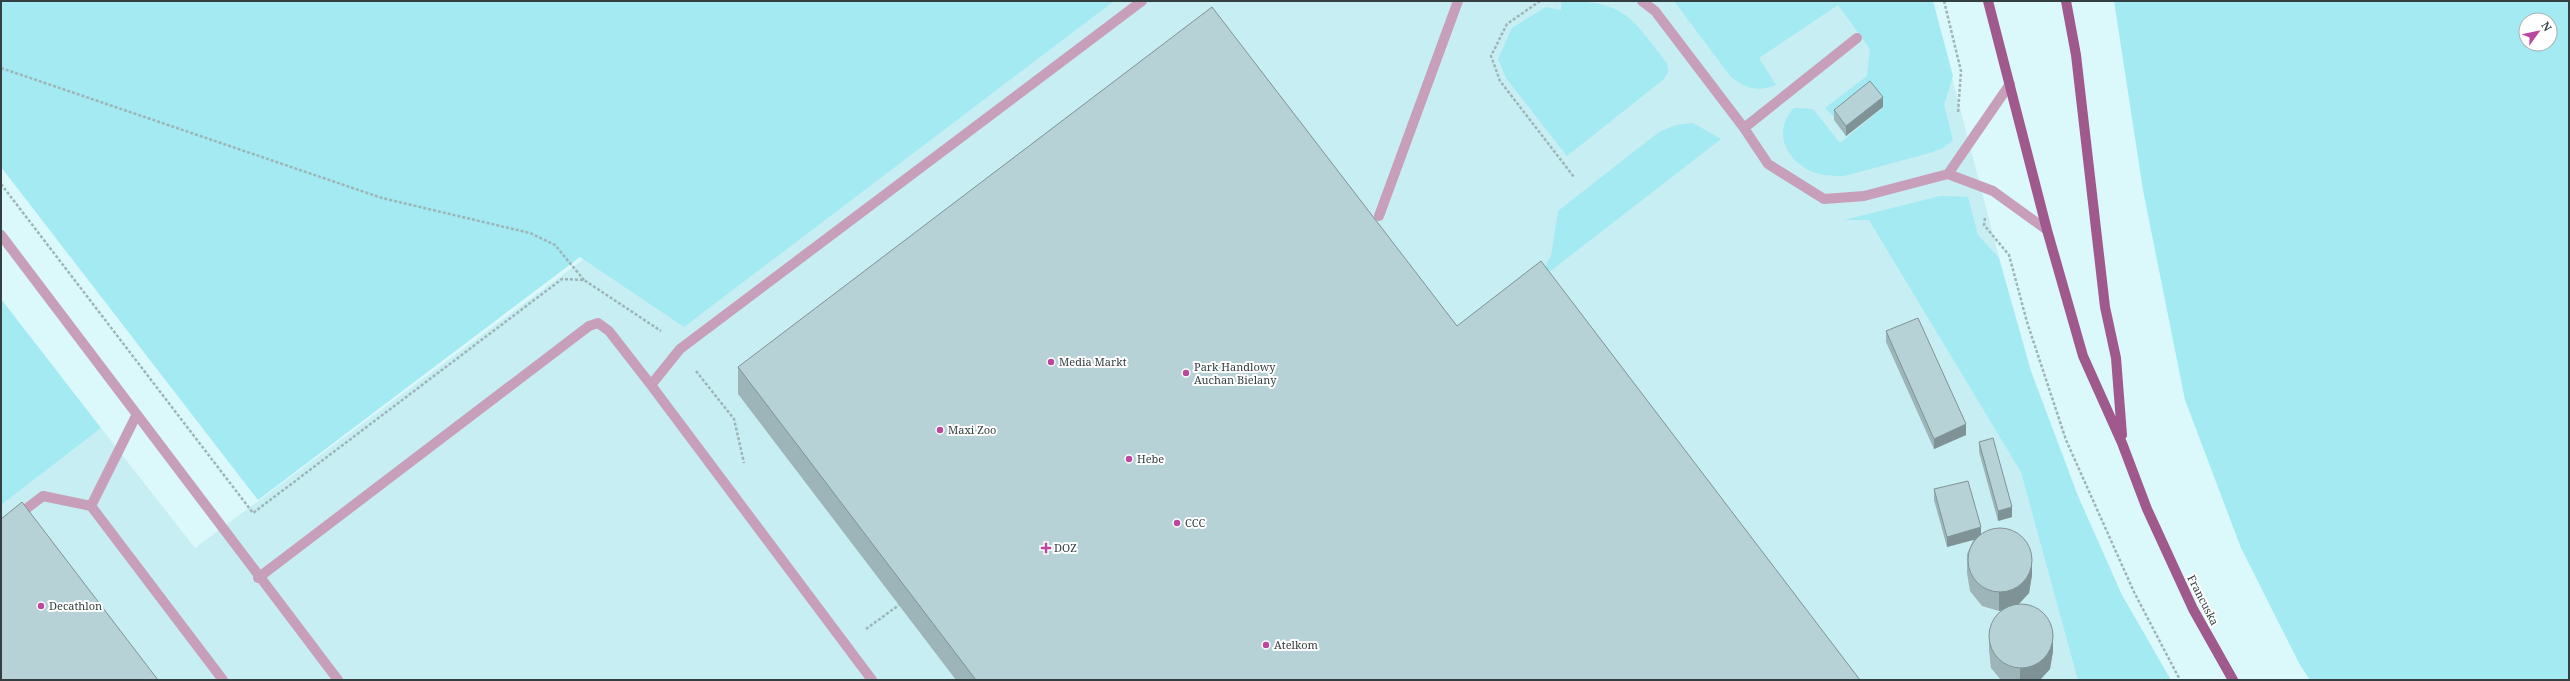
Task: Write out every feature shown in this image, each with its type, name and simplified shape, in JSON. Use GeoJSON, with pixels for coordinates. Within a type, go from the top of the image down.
{"type":"FeatureCollection","features":[{"type":"Feature","properties":{"kind":"main road"},"geometry":{"type":"LineString","coordinates":[[1988,1],[2047,230],[2083,356],[2122,443]]}},
{"type":"Feature","properties":{"kind":"main road"},"geometry":{"type":"LineString","coordinates":[[2066,1],[2076,55],[2105,307],[2116,358],[2122,443]]}},
{"type":"Feature","properties":{"kind":"main road","name":"Francuska"},"geometry":{"type":"LineString","coordinates":[[2122,443],[2156,529],[2193,609],[2233,680]]}},
{"type":"Feature","properties":{"kind":"lane"},"geometry":{"type":"LineString","coordinates":[[651,385],[680,349],[1142,1]]}},
{"type":"Feature","properties":{"kind":"lane"},"geometry":{"type":"LineString","coordinates":[[1379,216],[1458,1]]}},
{"type":"Feature","properties":{"kind":"lane"},"geometry":{"type":"LineString","coordinates":[[1642,1],[1654,11],[1744,128],[1768,164],[1824,199],[1864,196],[1948,174],[1993,191],[2047,230]]}},
{"type":"Feature","properties":{"kind":"lane"},"geometry":{"type":"LineString","coordinates":[[1744,128],[1857,38]]}},
{"type":"Feature","properties":{"kind":"lane"},"geometry":{"type":"LineString","coordinates":[[1948,174],[2010,84]]}},
{"type":"Feature","properties":{"kind":"lane"},"geometry":{"type":"LineString","coordinates":[[1,235],[258,578],[338,680]]}},
{"type":"Feature","properties":{"kind":"lane"},"geometry":{"type":"LineString","coordinates":[[258,578],[589,326],[598,323],[609,331],[651,385],[872,680]]}},
{"type":"Feature","properties":{"kind":"lane"},"geometry":{"type":"LineString","coordinates":[[91,506],[136,416]]}},
{"type":"Feature","properties":{"kind":"lane"},"geometry":{"type":"LineString","coordinates":[[1,528],[43,496],[91,506],[223,680]]}},
{"type":"Feature","properties":{"kind":"path"},"geometry":{"type":"LineString","coordinates":[[1540,1],[1507,24],[1491,56],[1500,81],[1574,177]]}},
{"type":"Feature","properties":{"kind":"path"},"geometry":{"type":"LineString","coordinates":[[1944,1],[1961,71],[1957,112],[1961,116]]}},
{"type":"Feature","properties":{"kind":"path"},"geometry":{"type":"LineString","coordinates":[[1,68],[382,198],[530,233],[555,245],[584,280],[667,335],[680,349],[734,419],[746,470]]}},
{"type":"Feature","properties":{"kind":"path"},"geometry":{"type":"LineString","coordinates":[[1,184],[253,513],[562,279],[584,280]]}},
{"type":"Feature","properties":{"kind":"path"},"geometry":{"type":"LineString","coordinates":[[1985,217],[1984,225],[2009,255],[2043,376],[2094,507],[2134,592],[2180,680]]}},
{"type":"Feature","properties":{"kind":"path"},"geometry":{"type":"LineString","coordinates":[[864,631],[899,605]]}},
{"type":"Feature","properties":{"kind":"path"},"geometry":{"type":"LineString","coordinates":[[860,624],[868,636]]}},
{"type":"Feature","properties":{"kind":"shaded area"},"geometry":{"type":"Polygon","coordinates":[[[1,1],[1114,1],[684,327],[580,257],[258,500],[1,167],[1,1]]]}},
{"type":"Feature","properties":{"kind":"shaded area"},"geometry":{"type":"Polygon","coordinates":[[[931,1],[1932,1],[2029,372],[2081,511],[2121,595],[2170,680],[1,680],[1,505],[101,428],[195,548],[931,1]]]}},
{"type":"Feature","properties":{"kind":"shaded area"},"geometry":{"type":"Polygon","coordinates":[[[1561,1],[1600,4],[1613,8],[1624,14],[1644,33],[1667,63],[1668,72],[1664,79],[1567,156],[1506,78],[1498,59],[1512,28],[1546,7],[1561,10],[1561,1]]]}},
{"type":"Feature","properties":{"kind":"shaded area"},"geometry":{"type":"Polygon","coordinates":[[[1674,1],[1933,1],[1953,76],[1944,105],[1953,140],[1943,148],[1930,153],[1844,176],[1823,175],[1816,173],[1797,162],[1790,154],[1786,146],[1783,136],[1784,127],[1787,117],[1794,108],[1813,109],[1840,143],[1884,107],[1870,90],[1834,117],[1825,108],[1867,76],[1870,49],[1838,5],[1759,58],[1776,85],[1758,89],[1747,87],[1731,77],[1674,1]]]}},
{"type":"Feature","properties":{"kind":"shaded area"},"geometry":{"type":"Polygon","coordinates":[[[2114,1],[2569,1],[2569,680],[2310,680],[2300,665],[2241,548],[2185,400],[2143,190],[2114,1]]]}},
{"type":"Feature","properties":{"kind":"shaded area"},"geometry":{"type":"Polygon","coordinates":[[[1693,123],[1721,139],[1535,283],[1551,256],[1558,211],[1659,132],[1676,125],[1693,123]]]}},
{"type":"Feature","properties":{"kind":"shaded area"},"geometry":{"type":"Polygon","coordinates":[[[1940,196],[1968,197],[1978,235],[1999,258],[2031,371],[2078,496],[2122,595],[2171,680],[2078,680],[2021,472],[1869,220],[1844,220],[1940,196]]]}},
{"type":"Feature","properties":{"kind":"shaded area"},"geometry":{"type":"Polygon","coordinates":[[[1,299],[101,428],[1,505],[1,299]]]}},
{"type":"Feature","properties":{"kind":"building","name":"Park Handlowy Auchan Bielany"},"geometry":{"type":"Polygon","coordinates":[[[1212,7],[1457,326],[1541,261],[1860,680],[976,680],[738,367],[1212,7]]]}},
{"type":"Feature","properties":{"kind":"building"},"geometry":{"type":"Polygon","coordinates":[[[1870,81],[1883,97],[1846,126],[1834,110],[1870,81]]]}},
{"type":"Feature","properties":{"kind":"building"},"geometry":{"type":"Polygon","coordinates":[[[1918,318],[1966,424],[1934,439],[1886,331],[1918,318]]]}},
{"type":"Feature","properties":{"kind":"building"},"geometry":{"type":"Polygon","coordinates":[[[1993,438],[2012,507],[1998,511],[1979,442],[1993,438]]]}},
{"type":"Feature","properties":{"kind":"building"},"geometry":{"type":"Polygon","coordinates":[[[1968,481],[1981,527],[1947,537],[1934,489],[1968,481]]]}},
{"type":"Feature","properties":{"kind":"building","name":"Decathlon"},"geometry":{"type":"Polygon","coordinates":[[[22,502],[158,680],[1,680],[1,519],[22,502]]]}},
{"type":"Feature","properties":{"kind":"building"},"geometry":{"type":"Polygon","coordinates":[[[2000,528],[2018,534],[2026,542],[2032,560],[2026,578],[2018,586],[2000,592],[1982,586],[1974,578],[1968,560],[1974,542],[1982,534],[2000,528]]]}},
{"type":"Feature","properties":{"kind":"building"},"geometry":{"type":"Polygon","coordinates":[[[2021,604],[2039,610],[2047,618],[2053,636],[2047,654],[2039,662],[2021,668],[2003,662],[1995,654],[1989,636],[1995,618],[2003,610],[2021,604]]]}},
{"type":"Feature","properties":{"kind":"place","name":"Media Markt"},"geometry":{"type":"Point","coordinates":[1051,362]}},
{"type":"Feature","properties":{"kind":"place","name":"Park Handlowy Auchan Bielany"},"geometry":{"type":"Point","coordinates":[1186,373]}},
{"type":"Feature","properties":{"kind":"place","name":"Maxi Zoo"},"geometry":{"type":"Point","coordinates":[940,430]}},
{"type":"Feature","properties":{"kind":"place","name":"Hebe"},"geometry":{"type":"Point","coordinates":[1129,459]}},
{"type":"Feature","properties":{"kind":"place","name":"CCC"},"geometry":{"type":"Point","coordinates":[1177,523]}},
{"type":"Feature","properties":{"kind":"place","name":"DOZ"},"geometry":{"type":"Point","coordinates":[1046,548]}},
{"type":"Feature","properties":{"kind":"place","name":"Decathlon"},"geometry":{"type":"Point","coordinates":[41,606]}},
{"type":"Feature","properties":{"kind":"place","name":"Atelkom"},"geometry":{"type":"Point","coordinates":[1266,645]}}]}
